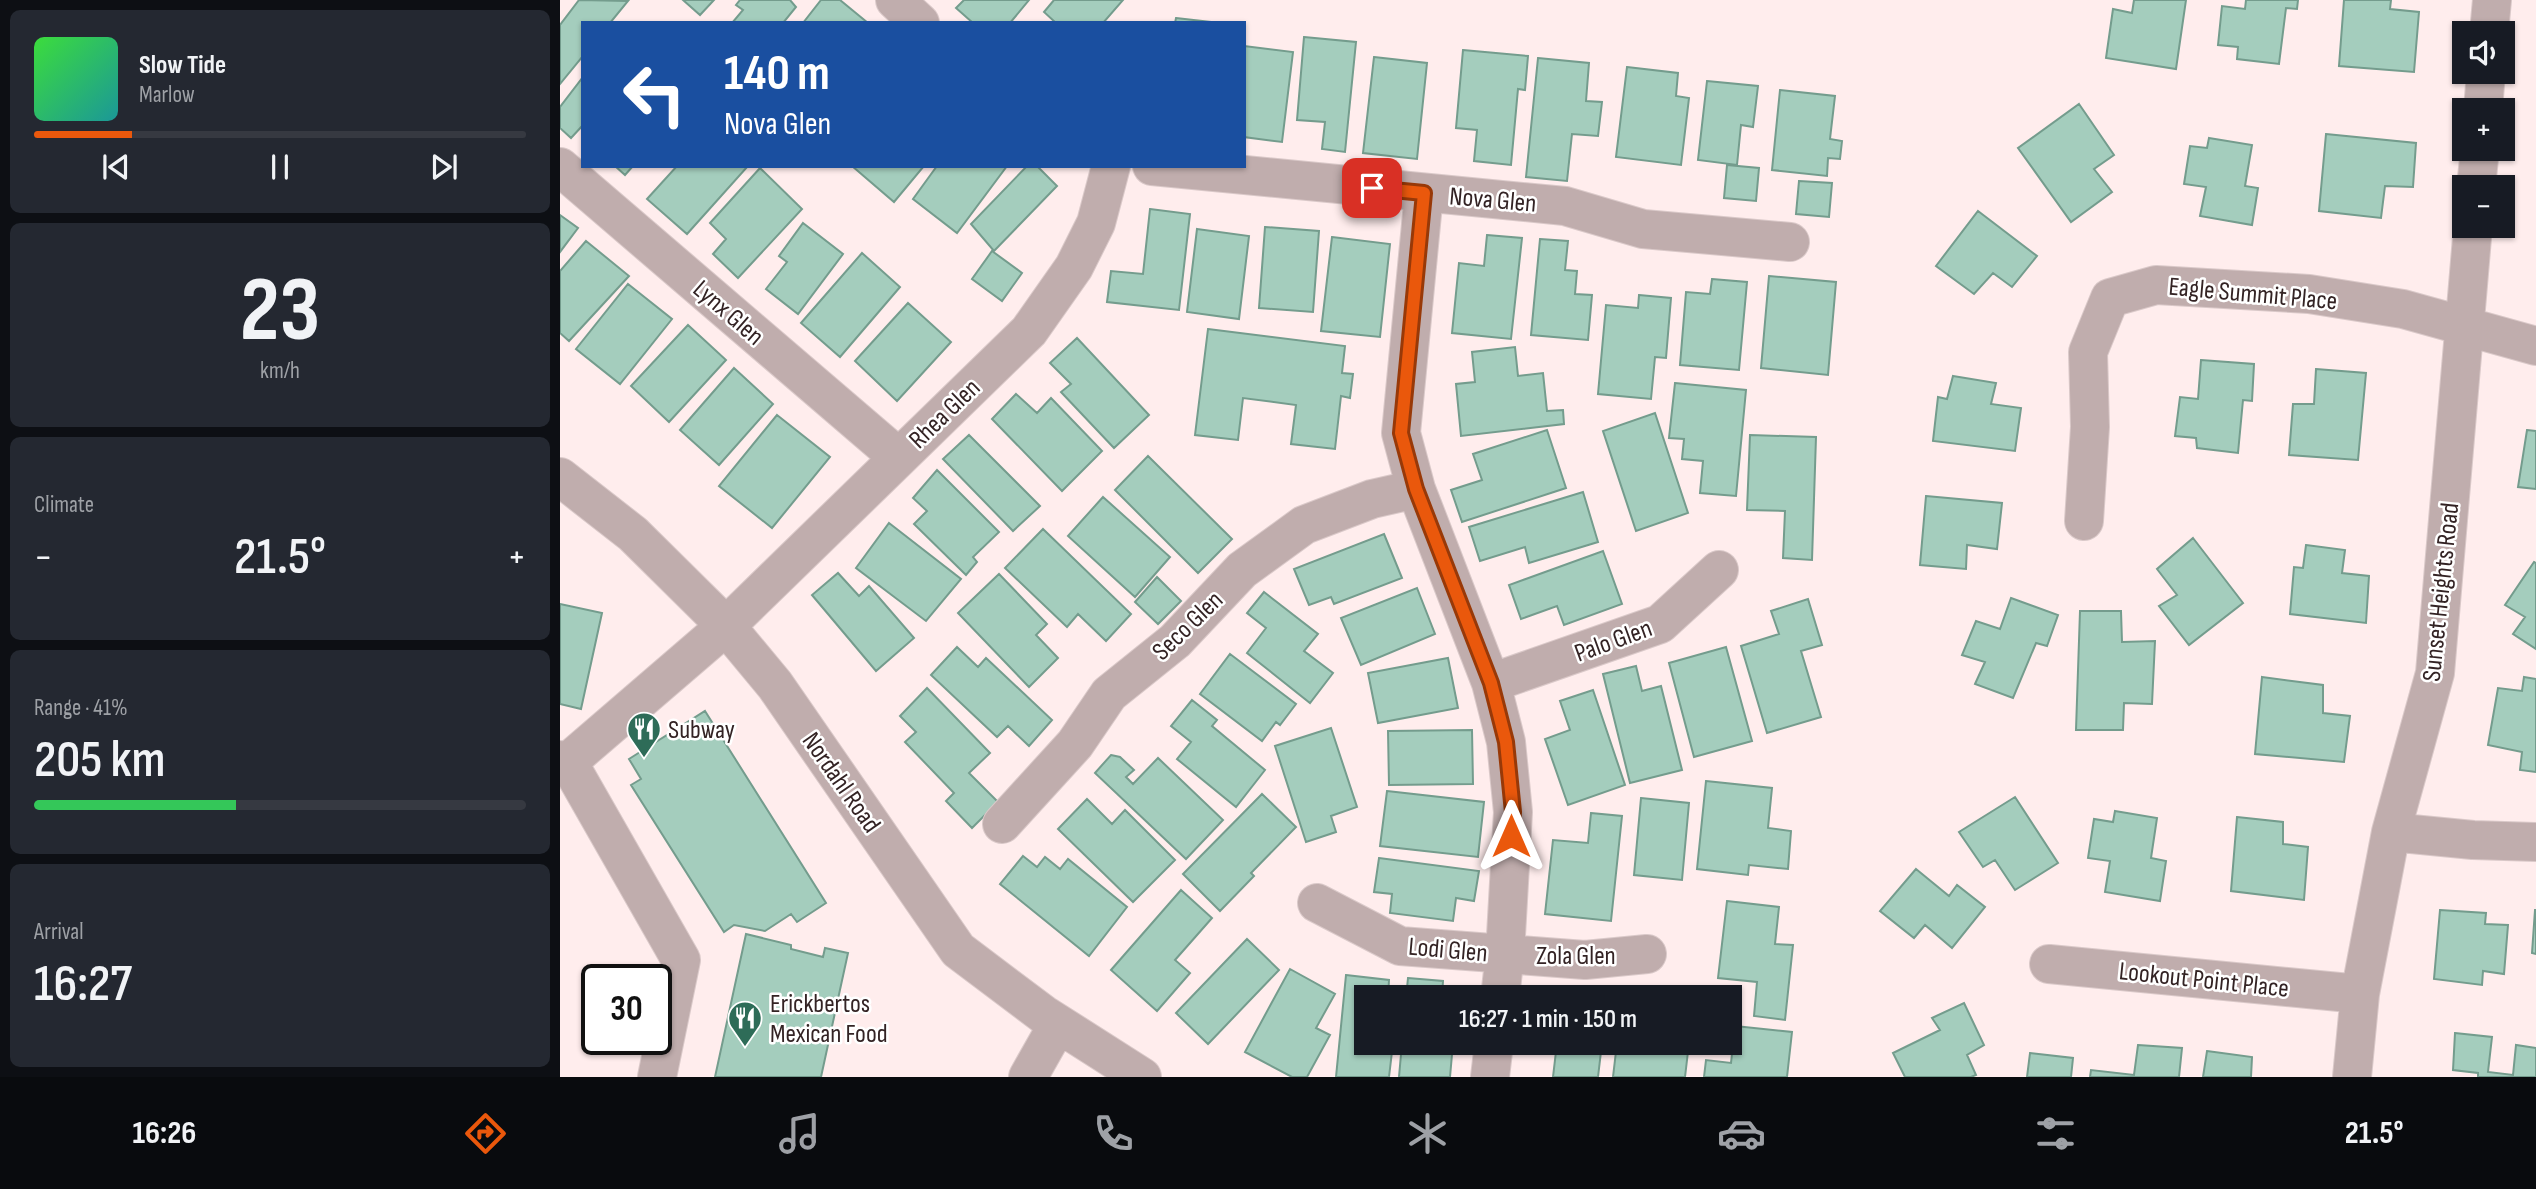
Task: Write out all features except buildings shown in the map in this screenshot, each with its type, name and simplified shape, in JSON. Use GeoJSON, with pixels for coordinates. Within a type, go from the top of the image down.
{"type":"FeatureCollection","features":[{"type":"Feature","properties":{"kind":"street"},"geometry":{"type":"LineString","coordinates":[[895,0],[918,21]]}},
{"type":"Feature","properties":{"kind":"street"},"geometry":{"type":"LineString","coordinates":[[2490,21],[2492,0]]}},
{"type":"Feature","properties":{"kind":"street","name":"Lynx Glen"},"geometry":{"type":"LineString","coordinates":[[560,167],[898,457]]}},
{"type":"Feature","properties":{"kind":"street","name":"Rhea Glen"},"geometry":{"type":"LineString","coordinates":[[564,761],[726,626],[1029,331],[1074,267],[1096,223],[1110,168]]}},
{"type":"Feature","properties":{"kind":"street","name":"Nova Glen"},"geometry":{"type":"LineString","coordinates":[[1172,168],[1565,206],[1643,229],[1790,242]]}},
{"type":"Feature","properties":{"kind":"street"},"geometry":{"type":"LineString","coordinates":[[1424,193],[1401,433],[1416,489],[1491,683],[1506,742],[1513,812],[1501,985]]}},
{"type":"Feature","properties":{"kind":"street","name":"Sunset Heights Road"},"geometry":{"type":"LineString","coordinates":[[2352,1077],[2360,994],[2391,832],[2435,674],[2472,238]]}},
{"type":"Feature","properties":{"kind":"street","name":"Eagle Summit Place"},"geometry":{"type":"LineString","coordinates":[[2084,521],[2090,427],[2088,352],[2110,298],[2156,285],[2309,294],[2403,309],[2536,346]]}},
{"type":"Feature","properties":{"kind":"street","name":"Nordahl Road"},"geometry":{"type":"LineString","coordinates":[[560,477],[633,534],[726,626],[775,685],[958,950],[1058,1024],[1136,1075]]}},
{"type":"Feature","properties":{"kind":"street","name":"Seco Glen"},"geometry":{"type":"LineString","coordinates":[[1002,824],[1075,744],[1109,694],[1175,641],[1242,570],[1304,525],[1372,499],[1416,489]]}},
{"type":"Feature","properties":{"kind":"street","name":"Palo Glen"},"geometry":{"type":"LineString","coordinates":[[1491,683],[1660,624],[1719,570]]}},
{"type":"Feature","properties":{"kind":"street"},"geometry":{"type":"LineString","coordinates":[[564,761],[681,960],[657,1077]]}},
{"type":"Feature","properties":{"kind":"street"},"geometry":{"type":"LineString","coordinates":[[2391,832],[2473,840],[2536,842]]}},
{"type":"Feature","properties":{"kind":"street","name":"Lodi Glen"},"geometry":{"type":"LineString","coordinates":[[1317,903],[1400,946],[1505,953]]}},
{"type":"Feature","properties":{"kind":"street","name":"Zola Glen"},"geometry":{"type":"LineString","coordinates":[[1505,953],[1585,960],[1647,954]]}},
{"type":"Feature","properties":{"kind":"street","name":"Lookout Point Place"},"geometry":{"type":"LineString","coordinates":[[2049,964],[2360,994]]}},
{"type":"Feature","properties":{"kind":"street"},"geometry":{"type":"LineString","coordinates":[[1028,1077],[1058,1024]]}},
{"type":"Feature","properties":{"kind":"street"},"geometry":{"type":"LineString","coordinates":[[1490,1077],[1493,1055]]}},
{"type":"Feature","properties":{"kind":"place","name":"Subway"},"geometry":{"type":"Point","coordinates":[644,759]}},
{"type":"Feature","properties":{"kind":"place","name":"Erickbertos Mexican Food"},"geometry":{"type":"Point","coordinates":[745,1048]}},
{"type":"Feature","properties":{"kind":"route"},"geometry":{"type":"LineString","coordinates":[[1372,188],[1424,193],[1401,433],[1416,489],[1491,683],[1506,742],[1513,812],[1511,836]]}}]}
